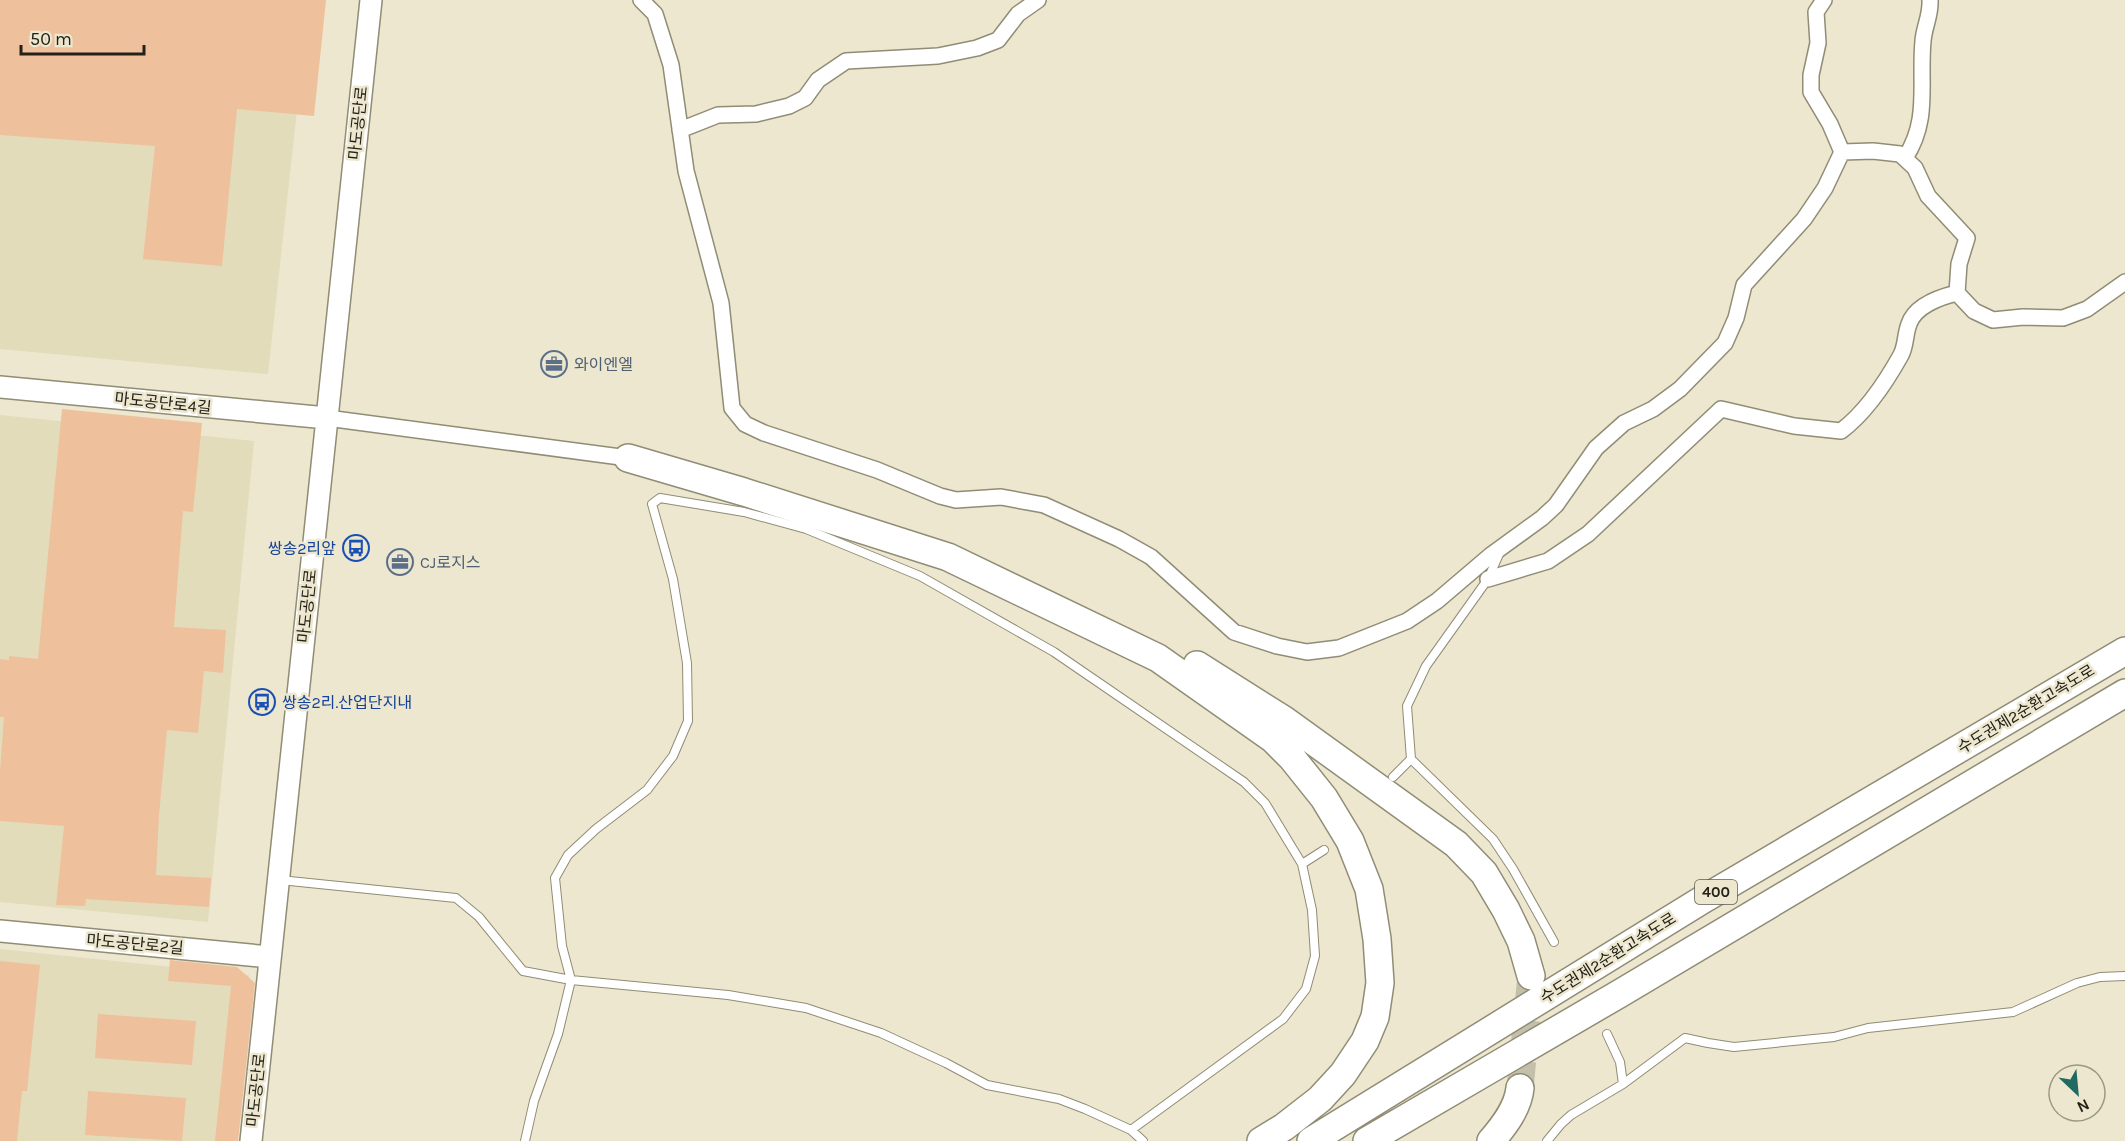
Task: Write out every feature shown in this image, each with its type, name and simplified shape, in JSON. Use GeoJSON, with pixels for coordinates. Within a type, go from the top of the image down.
{"type":"FeatureCollection","features":[{"type":"Feature","properties":{"kind":"highway"},"geometry":{"type":"LineString","coordinates":[[628,458],[750,477],[948,541],[1155,639],[1284,720],[1456,844],[1484,873],[1506,910],[1521,941],[1531,976]]}},
{"type":"Feature","properties":{"kind":"highway"},"geometry":{"type":"LineString","coordinates":[[628,458],[744,492],[948,558],[1158,658],[1273,739],[1292,758],[1324,798],[1350,841],[1369,890],[1377,939],[1380,983],[1375,1017],[1365,1041],[1343,1074],[1320,1099],[1261,1141]]}},
{"type":"Feature","properties":{"kind":"highway","name":"수도권제2순환고속도로"},"geometry":{"type":"LineString","coordinates":[[1311,1141],[1702,900],[2125,651]]}},
{"type":"Feature","properties":{"kind":"highway","name":"수도권제2순환고속도로"},"geometry":{"type":"LineString","coordinates":[[1367,1141],[2125,693]]}},
{"type":"Feature","properties":{"kind":"highway"},"geometry":{"type":"LineString","coordinates":[[1491,1141],[1519,1099],[1520,1088]]}},
{"type":"Feature","properties":{"kind":"main road","name":"마도공단로"},"geometry":{"type":"LineString","coordinates":[[251,1141],[371,0]]}},
{"type":"Feature","properties":{"kind":"main road","name":"마도공단로4길"},"geometry":{"type":"LineString","coordinates":[[0,387],[327,418]]}},
{"type":"Feature","properties":{"kind":"main road","name":"마도공단로2길"},"geometry":{"type":"LineString","coordinates":[[0,931],[270,957]]}},
{"type":"Feature","properties":{"kind":"street"},"geometry":{"type":"LineString","coordinates":[[641,0],[655,14],[671,65],[686,171],[720,303],[732,408],[745,424],[764,433],[877,470],[940,496],[956,500],[1001,497],[1044,505],[1119,539],[1151,557],[1234,632],[1277,646],[1307,652],[1339,648],[1407,621],[1437,601],[1503,546],[1542,518],[1556,505],[1596,448],[1624,423],[1653,409],[1680,388],[1725,343],[1736,318],[1744,285],[1804,219],[1825,188],[1842,152],[1830,124],[1811,92],[1811,75],[1818,43],[1816,12],[1824,0]]}},
{"type":"Feature","properties":{"kind":"street"},"geometry":{"type":"LineString","coordinates":[[680,130],[718,115],[756,114],[789,106],[805,98],[818,80],[846,61],[938,56],[977,48],[998,40],[1018,14],[1038,0]]}},
{"type":"Feature","properties":{"kind":"street"},"geometry":{"type":"LineString","coordinates":[[1905,158],[1919,130],[1923,88],[1923,39],[1931,9],[1930,0]]}},
{"type":"Feature","properties":{"kind":"street"},"geometry":{"type":"LineString","coordinates":[[1842,152],[1873,151],[1900,154],[1915,168],[1928,196],[1966,238],[1959,264],[1957,293],[1974,311],[1993,320],[2023,317],[2063,318],[2087,309],[2125,282]]}},
{"type":"Feature","properties":{"kind":"street"},"geometry":{"type":"LineString","coordinates":[[1488,579],[1548,561],[1588,534],[1721,410],[1794,426],[1841,431],[1850,425],[1868,404],[1895,366],[1903,352],[1909,322],[1921,309],[1941,297],[1957,293]]}},
{"type":"Feature","properties":{"kind":"street"},"geometry":{"type":"LineString","coordinates":[[327,418],[628,458]]}},
{"type":"Feature","properties":{"kind":"lane"},"geometry":{"type":"LineString","coordinates":[[525,1141],[534,1101],[558,1034],[571,980],[562,946],[555,878],[568,855],[596,829],[647,790],[673,756],[688,721],[687,663],[673,579],[652,504],[660,498],[744,512],[806,529],[920,576],[1054,651],[1244,782],[1265,802],[1302,864],[1312,910],[1315,956],[1305,989],[1283,1019],[1131,1130]]}},
{"type":"Feature","properties":{"kind":"lane"},"geometry":{"type":"LineString","coordinates":[[1503,546],[1488,579],[1426,666],[1407,706],[1411,759],[1493,839],[1513,869],[1554,942]]}},
{"type":"Feature","properties":{"kind":"lane"},"geometry":{"type":"LineString","coordinates":[[1393,777],[1411,759]]}},
{"type":"Feature","properties":{"kind":"lane"},"geometry":{"type":"LineString","coordinates":[[1302,864],[1324,850]]}},
{"type":"Feature","properties":{"kind":"lane"},"geometry":{"type":"LineString","coordinates":[[278,880],[456,898],[480,917],[523,971],[571,980],[728,995],[806,1008],[881,1033],[987,1085],[1059,1099],[1085,1109],[1131,1130],[1143,1141]]}},
{"type":"Feature","properties":{"kind":"lane"},"geometry":{"type":"LineString","coordinates":[[1546,1141],[1572,1115],[1623,1084],[1685,1038],[1734,1047],[1834,1038],[1868,1028],[2013,1012],[2077,982],[2100,977],[2125,976]]}},
{"type":"Feature","properties":{"kind":"lane"},"geometry":{"type":"LineString","coordinates":[[1607,1034],[1620,1062],[1623,1084]]}},
{"type":"Feature","properties":{"kind":"shaded area"},"geometry":{"type":"Polygon","coordinates":[[[0,0],[309,0],[268,374],[0,349],[0,0]]]}},
{"type":"Feature","properties":{"kind":"shaded area"},"geometry":{"type":"Polygon","coordinates":[[[0,415],[254,441],[208,922],[0,902],[0,415]]]}},
{"type":"Feature","properties":{"kind":"shaded area"},"geometry":{"type":"Polygon","coordinates":[[[0,949],[249,975],[231,1141],[0,1141],[0,949]]]}},
{"type":"Feature","properties":{"kind":"building"},"geometry":{"type":"Polygon","coordinates":[[[0,0],[326,0],[314,116],[237,109],[222,266],[143,259],[155,146],[0,135],[0,0]]]}},
{"type":"Feature","properties":{"kind":"building"},"geometry":{"type":"Polygon","coordinates":[[[62,409],[202,423],[193,512],[183,511],[174,627],[226,630],[223,673],[204,671],[198,733],[167,730],[156,875],[211,878],[209,907],[86,899],[85,906],[56,905],[64,826],[0,821],[0,771],[4,717],[0,717],[0,659],[9,660],[9,656],[38,659],[62,409]]]}},
{"type":"Feature","properties":{"kind":"building"},"geometry":{"type":"Polygon","coordinates":[[[170,960],[237,967],[255,983],[238,1141],[215,1141],[231,986],[168,981],[170,960]]]}},
{"type":"Feature","properties":{"kind":"building"},"geometry":{"type":"Polygon","coordinates":[[[0,961],[40,965],[27,1091],[22,1091],[17,1141],[0,1141],[0,961]]]}},
{"type":"Feature","properties":{"kind":"building"},"geometry":{"type":"Polygon","coordinates":[[[98,1014],[196,1021],[192,1065],[95,1058],[98,1014]]]}},
{"type":"Feature","properties":{"kind":"building"},"geometry":{"type":"Polygon","coordinates":[[[88,1091],[186,1098],[182,1141],[85,1135],[88,1091]]]}},
{"type":"Feature","properties":{"kind":"tunnel"},"geometry":{"type":"LineString","coordinates":[[1520,1088],[1531,976]]}},
{"type":"Feature","properties":{"kind":"place","name":"와이엔엘"},"geometry":{"type":"Point","coordinates":[554,364]}},
{"type":"Feature","properties":{"kind":"place","name":"쌍송2리앞"},"geometry":{"type":"Point","coordinates":[356,548]}},
{"type":"Feature","properties":{"kind":"place","name":"CJ로지스"},"geometry":{"type":"Point","coordinates":[400,562]}},
{"type":"Feature","properties":{"kind":"place","name":"쌍송2리.산업단지내"},"geometry":{"type":"Point","coordinates":[262,702]}}]}
